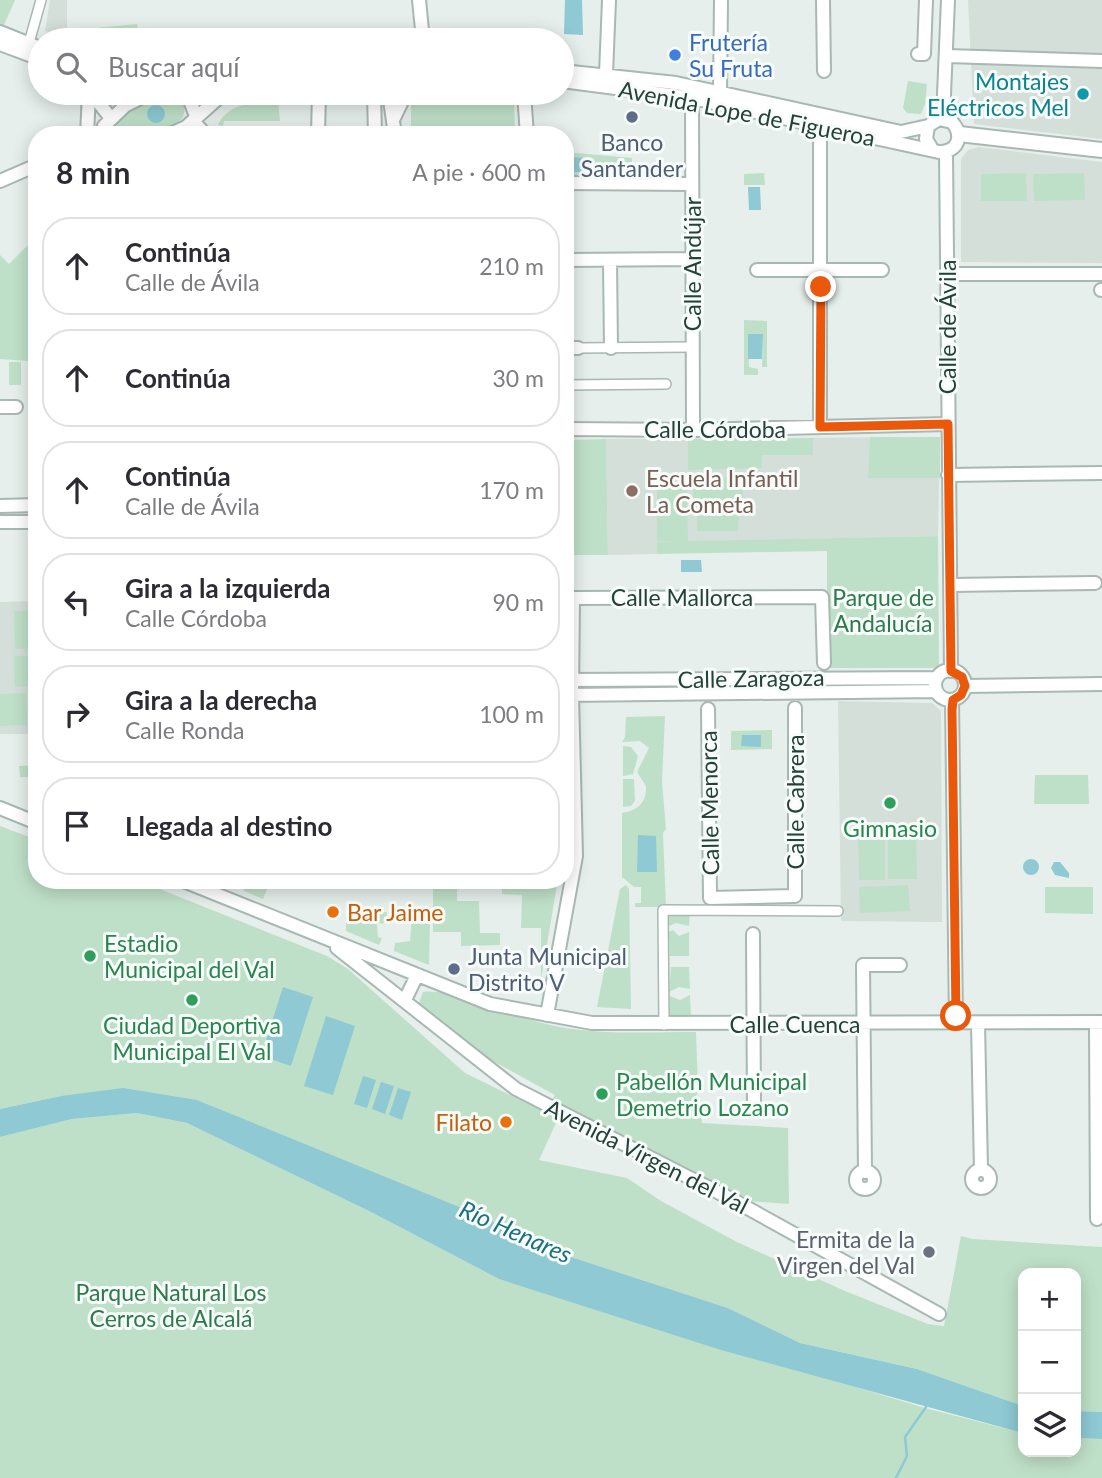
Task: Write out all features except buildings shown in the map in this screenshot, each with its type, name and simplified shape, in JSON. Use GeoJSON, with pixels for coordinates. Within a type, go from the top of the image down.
{"type":"FeatureCollection","features":[{"type":"Feature","properties":{"kind":"street"},"geometry":{"type":"LineString","coordinates":[[37,28],[41,0]]}},
{"type":"Feature","properties":{"kind":"street"},"geometry":{"type":"LineString","coordinates":[[419,0],[420,28]]}},
{"type":"Feature","properties":{"kind":"street"},"geometry":{"type":"LineString","coordinates":[[606,74],[609,0]]}},
{"type":"Feature","properties":{"kind":"street"},"geometry":{"type":"LineString","coordinates":[[720,92],[721,0]]}},
{"type":"Feature","properties":{"kind":"street"},"geometry":{"type":"LineString","coordinates":[[823,0],[824,71]]}},
{"type":"Feature","properties":{"kind":"street"},"geometry":{"type":"LineString","coordinates":[[918,54],[924,54],[926,0]]}},
{"type":"Feature","properties":{"kind":"street"},"geometry":{"type":"LineString","coordinates":[[943,118],[948,0]]}},
{"type":"Feature","properties":{"kind":"street"},"geometry":{"type":"LineString","coordinates":[[417,28],[419,21]]}},
{"type":"Feature","properties":{"kind":"street"},"geometry":{"type":"LineString","coordinates":[[0,32],[28,43]]}},
{"type":"Feature","properties":{"kind":"street"},"geometry":{"type":"LineString","coordinates":[[0,44],[28,55]]}},
{"type":"Feature","properties":{"kind":"street"},"geometry":{"type":"LineString","coordinates":[[947,56],[1102,61]]}},
{"type":"Feature","properties":{"kind":"street","name":"Avenida Lope de Figueroa"},"geometry":{"type":"LineString","coordinates":[[574,72],[606,74],[720,92],[901,132],[928,126]]}},
{"type":"Feature","properties":{"kind":"street","name":"Avenida Lope de Figueroa"},"geometry":{"type":"LineString","coordinates":[[574,83],[692,98],[932,149]]}},
{"type":"Feature","properties":{"kind":"street","name":"Calle Andújar"},"geometry":{"type":"LineString","coordinates":[[692,98],[693,430]]}},
{"type":"Feature","properties":{"kind":"street"},"geometry":{"type":"LineString","coordinates":[[88,126],[89,105]]}},
{"type":"Feature","properties":{"kind":"street"},"geometry":{"type":"LineString","coordinates":[[100,105],[110,117]]}},
{"type":"Feature","properties":{"kind":"street"},"geometry":{"type":"LineString","coordinates":[[104,126],[110,117],[130,105]]}},
{"type":"Feature","properties":{"kind":"street"},"geometry":{"type":"LineString","coordinates":[[190,105],[200,126]]}},
{"type":"Feature","properties":{"kind":"street"},"geometry":{"type":"LineString","coordinates":[[182,126],[210,105]]}},
{"type":"Feature","properties":{"kind":"street"},"geometry":{"type":"LineString","coordinates":[[318,126],[319,105]]}},
{"type":"Feature","properties":{"kind":"street"},"geometry":{"type":"LineString","coordinates":[[374,105],[375,126]]}},
{"type":"Feature","properties":{"kind":"street"},"geometry":{"type":"LineString","coordinates":[[390,105],[395,113]]}},
{"type":"Feature","properties":{"kind":"street"},"geometry":{"type":"LineString","coordinates":[[393,105],[395,113]]}},
{"type":"Feature","properties":{"kind":"street"},"geometry":{"type":"LineString","coordinates":[[395,126],[396,105]]}},
{"type":"Feature","properties":{"kind":"street"},"geometry":{"type":"LineString","coordinates":[[395,113],[399,105]]}},
{"type":"Feature","properties":{"kind":"street"},"geometry":{"type":"LineString","coordinates":[[525,105],[526,126]]}},
{"type":"Feature","properties":{"kind":"street"},"geometry":{"type":"LineString","coordinates":[[943,118],[956,125],[959,134],[955,146],[946,152],[932,149],[926,139],[928,126],[943,118]]}},
{"type":"Feature","properties":{"kind":"street"},"geometry":{"type":"LineString","coordinates":[[820,125],[820,427]]}},
{"type":"Feature","properties":{"kind":"street"},"geometry":{"type":"LineString","coordinates":[[959,134],[1102,149]]}},
{"type":"Feature","properties":{"kind":"street","name":"Calle de Ávila"},"geometry":{"type":"LineString","coordinates":[[946,152],[951,671]]}},
{"type":"Feature","properties":{"kind":"street"},"geometry":{"type":"LineString","coordinates":[[0,181],[28,169]]}},
{"type":"Feature","properties":{"kind":"street"},"geometry":{"type":"LineString","coordinates":[[574,183],[691,184]]}},
{"type":"Feature","properties":{"kind":"street"},"geometry":{"type":"LineString","coordinates":[[574,260],[692,260]]}},
{"type":"Feature","properties":{"kind":"street"},"geometry":{"type":"LineString","coordinates":[[610,260],[611,348]]}},
{"type":"Feature","properties":{"kind":"street"},"geometry":{"type":"LineString","coordinates":[[757,270],[882,270]]}},
{"type":"Feature","properties":{"kind":"street"},"geometry":{"type":"LineString","coordinates":[[948,276],[1102,274]]}},
{"type":"Feature","properties":{"kind":"street"},"geometry":{"type":"LineString","coordinates":[[574,348],[692,347]]}},
{"type":"Feature","properties":{"kind":"street"},"geometry":{"type":"LineString","coordinates":[[574,385],[666,384]]}},
{"type":"Feature","properties":{"kind":"street"},"geometry":{"type":"LineString","coordinates":[[0,407],[16,407]]}},
{"type":"Feature","properties":{"kind":"street","name":"Calle Córdoba"},"geometry":{"type":"LineString","coordinates":[[574,429],[693,430],[948,424]]}},
{"type":"Feature","properties":{"kind":"street"},"geometry":{"type":"LineString","coordinates":[[948,475],[1102,473]]}},
{"type":"Feature","properties":{"kind":"street"},"geometry":{"type":"LineString","coordinates":[[0,506],[28,505]]}},
{"type":"Feature","properties":{"kind":"street"},"geometry":{"type":"LineString","coordinates":[[0,522],[28,522]]}},
{"type":"Feature","properties":{"kind":"street"},"geometry":{"type":"LineString","coordinates":[[951,585],[1095,583]]}},
{"type":"Feature","properties":{"kind":"street","name":"Calle Mallorca"},"geometry":{"type":"LineString","coordinates":[[574,598],[822,597],[824,663]]}},
{"type":"Feature","properties":{"kind":"street"},"geometry":{"type":"LineString","coordinates":[[951,671],[962,677],[965,686],[961,695],[953,700],[943,698],[937,684],[951,671]]}},
{"type":"Feature","properties":{"kind":"street","name":"Calle Zaragoza"},"geometry":{"type":"LineString","coordinates":[[574,680],[937,684]]}},
{"type":"Feature","properties":{"kind":"street","name":"Calle Zaragoza"},"geometry":{"type":"LineString","coordinates":[[574,695],[937,684]]}},
{"type":"Feature","properties":{"kind":"street"},"geometry":{"type":"LineString","coordinates":[[965,686],[1102,684]]}},
{"type":"Feature","properties":{"kind":"street"},"geometry":{"type":"LineString","coordinates":[[953,700],[956,1023]]}},
{"type":"Feature","properties":{"kind":"street","name":"Calle Cabrera"},"geometry":{"type":"LineString","coordinates":[[710,898],[795,896],[795,708]]}},
{"type":"Feature","properties":{"kind":"street","name":"Calle Menorca"},"geometry":{"type":"LineString","coordinates":[[708,709],[710,898]]}},
{"type":"Feature","properties":{"kind":"street"},"geometry":{"type":"LineString","coordinates":[[0,808],[28,819]]}},
{"type":"Feature","properties":{"kind":"street","name":"Calle Mallorca"},"geometry":{"type":"LineString","coordinates":[[574,816],[574,867]]}},
{"type":"Feature","properties":{"kind":"street","name":"Avenida Virgen del Val"},"geometry":{"type":"LineString","coordinates":[[205,889],[490,1004]]}},
{"type":"Feature","properties":{"kind":"street","name":"Calle Mallorca"},"geometry":{"type":"LineString","coordinates":[[547,1015],[570,889]]}},
{"type":"Feature","properties":{"kind":"street"},"geometry":{"type":"LineString","coordinates":[[664,1025],[663,910],[838,911]]}},
{"type":"Feature","properties":{"kind":"street"},"geometry":{"type":"LineString","coordinates":[[753,934],[754,1109]]}},
{"type":"Feature","properties":{"kind":"street","name":"Avenida Virgen del Val"},"geometry":{"type":"LineString","coordinates":[[324,937],[516,1089],[767,1219],[939,1314]]}},
{"type":"Feature","properties":{"kind":"street"},"geometry":{"type":"LineString","coordinates":[[865,1172],[863,965],[900,965]]}},
{"type":"Feature","properties":{"kind":"street"},"geometry":{"type":"LineString","coordinates":[[405,1000],[417,975]]}},
{"type":"Feature","properties":{"kind":"street","name":"Calle Cuenca"},"geometry":{"type":"LineString","coordinates":[[490,1004],[592,1023],[754,1025],[1099,1022]]}},
{"type":"Feature","properties":{"kind":"street"},"geometry":{"type":"LineString","coordinates":[[1097,1219],[1099,1022]]}},
{"type":"Feature","properties":{"kind":"street"},"geometry":{"type":"LineString","coordinates":[[978,1023],[981,1170]]}},
{"type":"Feature","properties":{"kind":"shaded area"},"geometry":{"type":"Polygon","coordinates":[[[50,0],[67,0],[67,28],[45,28],[50,0]]]}},
{"type":"Feature","properties":{"kind":"shaded area"},"geometry":{"type":"Polygon","coordinates":[[[968,0],[1102,0],[1102,139],[974,124],[968,0]]]}},
{"type":"Feature","properties":{"kind":"shaded area"},"geometry":{"type":"Polygon","coordinates":[[[978,147],[1102,162],[1102,263],[961,262],[961,159],[968,150],[978,147]]]}},
{"type":"Feature","properties":{"kind":"shaded area"},"geometry":{"type":"Polygon","coordinates":[[[940,437],[938,536],[657,542],[657,554],[608,555],[606,439],[940,437]]]}},
{"type":"Feature","properties":{"kind":"shaded area"},"geometry":{"type":"Polygon","coordinates":[[[28,601],[28,734],[0,734],[0,602],[28,601]]]}},
{"type":"Feature","properties":{"kind":"shaded area"},"geometry":{"type":"Polygon","coordinates":[[[838,701],[932,703],[941,711],[942,922],[841,921],[838,701]]]}},
{"type":"Feature","properties":{"kind":"green space"},"geometry":{"type":"Polygon","coordinates":[[[0,0],[15,0],[3,27],[0,26],[0,0]]]}},
{"type":"Feature","properties":{"kind":"green space"},"geometry":{"type":"Polygon","coordinates":[[[137,24],[138,28],[96,28],[137,24]]]}},
{"type":"Feature","properties":{"kind":"green space"},"geometry":{"type":"Polygon","coordinates":[[[908,81],[927,84],[921,114],[907,113],[903,108],[908,81]]]}},
{"type":"Feature","properties":{"kind":"green space"},"geometry":{"type":"Polygon","coordinates":[[[141,105],[184,107],[183,116],[172,126],[114,126],[123,113],[141,105]]]}},
{"type":"Feature","properties":{"kind":"green space"},"geometry":{"type":"Polygon","coordinates":[[[244,105],[278,105],[280,121],[224,121],[223,126],[218,125],[223,117],[244,105]]]}},
{"type":"Feature","properties":{"kind":"green space"},"geometry":{"type":"Polygon","coordinates":[[[411,105],[514,105],[515,126],[411,126],[411,105]]]}},
{"type":"Feature","properties":{"kind":"green space"},"geometry":{"type":"Polygon","coordinates":[[[574,153],[632,158],[632,179],[574,179],[574,153]]]}},
{"type":"Feature","properties":{"kind":"green space"},"geometry":{"type":"Polygon","coordinates":[[[764,173],[765,185],[744,185],[744,174],[764,173]]]}},
{"type":"Feature","properties":{"kind":"green space"},"geometry":{"type":"Polygon","coordinates":[[[1026,173],[1027,201],[981,201],[981,174],[1026,173]]]}},
{"type":"Feature","properties":{"kind":"green space"},"geometry":{"type":"Polygon","coordinates":[[[1084,173],[1085,200],[1034,201],[1033,174],[1084,173]]]}},
{"type":"Feature","properties":{"kind":"green space"},"geometry":{"type":"Polygon","coordinates":[[[28,245],[28,361],[0,359],[0,255],[9,264],[28,245]]]}},
{"type":"Feature","properties":{"kind":"green space"},"geometry":{"type":"Polygon","coordinates":[[[744,320],[767,321],[767,367],[762,367],[763,334],[748,334],[749,367],[758,369],[758,375],[744,375],[744,320]]]}},
{"type":"Feature","properties":{"kind":"green space"},"geometry":{"type":"Polygon","coordinates":[[[9,362],[21,362],[21,385],[9,385],[9,362]]]}},
{"type":"Feature","properties":{"kind":"green space"},"geometry":{"type":"Polygon","coordinates":[[[870,437],[940,437],[940,478],[868,478],[870,437]]]}},
{"type":"Feature","properties":{"kind":"green space"},"geometry":{"type":"Polygon","coordinates":[[[813,438],[813,455],[762,455],[762,468],[688,470],[688,439],[813,438]]]}},
{"type":"Feature","properties":{"kind":"green space"},"geometry":{"type":"Polygon","coordinates":[[[606,439],[608,555],[574,555],[574,440],[606,439]]]}},
{"type":"Feature","properties":{"kind":"green space"},"geometry":{"type":"Polygon","coordinates":[[[693,477],[743,477],[743,504],[693,504],[693,477]]]}},
{"type":"Feature","properties":{"kind":"green space","name":"Parque de Andalucía"},"geometry":{"type":"Polygon","coordinates":[[[657,483],[687,483],[688,541],[938,536],[939,668],[827,668],[827,551],[657,554],[657,542],[672,541],[657,541],[657,483]]]}},
{"type":"Feature","properties":{"kind":"green space"},"geometry":{"type":"Polygon","coordinates":[[[739,506],[738,531],[697,531],[697,507],[739,506]]]}},
{"type":"Feature","properties":{"kind":"green space"},"geometry":{"type":"Polygon","coordinates":[[[14,611],[28,611],[28,648],[15,649],[14,611]]]}},
{"type":"Feature","properties":{"kind":"green space"},"geometry":{"type":"Polygon","coordinates":[[[14,656],[28,656],[28,686],[15,687],[14,656]]]}},
{"type":"Feature","properties":{"kind":"green space"},"geometry":{"type":"Polygon","coordinates":[[[807,682],[807,688],[582,690],[581,687],[807,682]]]}},
{"type":"Feature","properties":{"kind":"green space"},"geometry":{"type":"Polygon","coordinates":[[[26,693],[27,725],[0,726],[0,694],[26,693]]]}},
{"type":"Feature","properties":{"kind":"green space"},"geometry":{"type":"Polygon","coordinates":[[[665,716],[662,781],[666,829],[663,833],[666,907],[635,907],[635,903],[641,903],[641,887],[634,887],[622,877],[622,813],[637,808],[645,797],[646,786],[637,772],[649,748],[640,741],[622,742],[625,737],[626,717],[665,716]]]}},
{"type":"Feature","properties":{"kind":"green space"},"geometry":{"type":"Polygon","coordinates":[[[772,730],[772,749],[731,750],[731,731],[772,730]]]}},
{"type":"Feature","properties":{"kind":"green space"},"geometry":{"type":"Polygon","coordinates":[[[623,746],[631,747],[638,756],[633,774],[623,776],[623,746]]]}},
{"type":"Feature","properties":{"kind":"green space"},"geometry":{"type":"Polygon","coordinates":[[[19,766],[28,766],[28,777],[20,777],[19,766]]]}},
{"type":"Feature","properties":{"kind":"green space"},"geometry":{"type":"Polygon","coordinates":[[[1035,775],[1088,775],[1089,804],[1034,804],[1035,775]]]}},
{"type":"Feature","properties":{"kind":"green space"},"geometry":{"type":"Polygon","coordinates":[[[623,779],[634,779],[635,801],[631,806],[623,807],[623,779]]]}},
{"type":"Feature","properties":{"kind":"green space"},"geometry":{"type":"Polygon","coordinates":[[[0,826],[28,837],[28,889],[160,889],[327,956],[348,969],[465,1073],[547,1113],[555,1095],[473,1050],[423,1011],[419,1003],[423,992],[449,994],[542,1023],[580,1030],[696,1032],[698,1089],[693,1109],[701,1114],[702,1123],[788,1128],[789,1204],[733,1200],[561,1112],[539,1160],[627,1178],[661,1201],[737,1242],[845,1291],[928,1324],[944,1326],[961,1236],[972,1239],[1102,1247],[1102,1412],[1081,1411],[1081,1268],[1018,1268],[1018,1404],[917,1369],[800,1343],[728,1308],[571,1257],[197,1100],[61,1096],[0,1109],[0,826]]]}},
{"type":"Feature","properties":{"kind":"green space"},"geometry":{"type":"Polygon","coordinates":[[[888,829],[916,829],[917,879],[888,879],[888,829]]]}},
{"type":"Feature","properties":{"kind":"green space"},"geometry":{"type":"Polygon","coordinates":[[[858,831],[885,831],[885,880],[859,880],[858,831]]]}},
{"type":"Feature","properties":{"kind":"green space"},"geometry":{"type":"Polygon","coordinates":[[[626,885],[629,889],[631,1009],[597,1007],[620,889],[626,885]]]}},
{"type":"Feature","properties":{"kind":"green space"},"geometry":{"type":"Polygon","coordinates":[[[908,885],[910,911],[860,913],[859,887],[908,885]]]}},
{"type":"Feature","properties":{"kind":"green space"},"geometry":{"type":"Polygon","coordinates":[[[1045,887],[1093,887],[1093,914],[1045,913],[1045,887]]]}},
{"type":"Feature","properties":{"kind":"green space"},"geometry":{"type":"Polygon","coordinates":[[[244,889],[267,889],[263,899],[244,889]]]}},
{"type":"Feature","properties":{"kind":"green space"},"geometry":{"type":"Polygon","coordinates":[[[433,889],[457,889],[457,901],[479,901],[480,933],[500,933],[500,945],[461,946],[461,932],[433,932],[433,889]]]}},
{"type":"Feature","properties":{"kind":"green space"},"geometry":{"type":"Polygon","coordinates":[[[502,889],[556,889],[541,980],[541,928],[521,928],[522,895],[502,894],[502,889]]]}},
{"type":"Feature","properties":{"kind":"green space"},"geometry":{"type":"Polygon","coordinates":[[[387,912],[386,923],[377,924],[378,937],[382,938],[379,945],[346,931],[346,914],[387,912]]]}},
{"type":"Feature","properties":{"kind":"green space"},"geometry":{"type":"Polygon","coordinates":[[[669,912],[690,912],[689,926],[676,923],[669,926],[669,912]]]}},
{"type":"Feature","properties":{"kind":"green space"},"geometry":{"type":"Polygon","coordinates":[[[412,918],[430,921],[429,965],[394,951],[395,943],[410,941],[412,918]]]}},
{"type":"Feature","properties":{"kind":"green space"},"geometry":{"type":"Polygon","coordinates":[[[673,930],[679,936],[689,932],[689,956],[670,956],[669,932],[673,930]]]}},
{"type":"Feature","properties":{"kind":"green space"},"geometry":{"type":"Polygon","coordinates":[[[671,967],[689,967],[690,989],[679,987],[669,992],[671,967]]]}},
{"type":"Feature","properties":{"kind":"green space"},"geometry":{"type":"Polygon","coordinates":[[[690,995],[691,1017],[670,1017],[670,996],[680,1000],[690,995]]]}},
{"type":"Feature","properties":{"kind":"green space","name":"Parque Natural Los Cerros de Alcalá"},"geometry":{"type":"Polygon","coordinates":[[[137,1113],[187,1123],[371,1212],[499,1279],[925,1408],[1018,1432],[1018,1457],[1081,1457],[1081,1438],[1102,1439],[1102,1478],[0,1478],[0,1137],[72,1119],[137,1113]]]}},
{"type":"Feature","properties":{"kind":"water"},"geometry":{"type":"Polygon","coordinates":[[[565,0],[582,0],[583,35],[574,35],[574,28],[564,28],[565,0]]]}},
{"type":"Feature","properties":{"kind":"water"},"geometry":{"type":"Polygon","coordinates":[[[156,105],[162,108],[165,114],[162,120],[156,123],[150,120],[147,114],[150,108],[156,105]]]}},
{"type":"Feature","properties":{"kind":"water"},"geometry":{"type":"Polygon","coordinates":[[[574,157],[586,158],[584,172],[574,172],[574,157]]]}},
{"type":"Feature","properties":{"kind":"water"},"geometry":{"type":"Polygon","coordinates":[[[748,187],[760,187],[761,210],[749,210],[748,187]]]}},
{"type":"Feature","properties":{"kind":"water"},"geometry":{"type":"Polygon","coordinates":[[[748,334],[763,334],[762,359],[748,359],[748,334]]]}},
{"type":"Feature","properties":{"kind":"water"},"geometry":{"type":"Polygon","coordinates":[[[681,560],[701,560],[702,572],[681,572],[681,560]]]}},
{"type":"Feature","properties":{"kind":"water"},"geometry":{"type":"Polygon","coordinates":[[[742,735],[761,735],[761,747],[741,746],[742,735]]]}},
{"type":"Feature","properties":{"kind":"water"},"geometry":{"type":"Polygon","coordinates":[[[638,835],[656,836],[657,872],[637,872],[638,835]]]}},
{"type":"Feature","properties":{"kind":"water"},"geometry":{"type":"Polygon","coordinates":[[[1031,859],[1039,867],[1031,875],[1023,867],[1031,859]]]}},
{"type":"Feature","properties":{"kind":"water"},"geometry":{"type":"Polygon","coordinates":[[[1054,862],[1060,862],[1069,873],[1069,878],[1055,875],[1051,868],[1054,862]]]}},
{"type":"Feature","properties":{"kind":"water"},"geometry":{"type":"Polygon","coordinates":[[[283,987],[313,997],[291,1066],[261,1056],[283,987]]]}},
{"type":"Feature","properties":{"kind":"water"},"geometry":{"type":"Polygon","coordinates":[[[326,1016],[355,1026],[333,1095],[304,1086],[326,1016]]]}},
{"type":"Feature","properties":{"kind":"water"},"geometry":{"type":"Polygon","coordinates":[[[363,1076],[376,1080],[367,1108],[354,1104],[363,1076]]]}},
{"type":"Feature","properties":{"kind":"water"},"geometry":{"type":"Polygon","coordinates":[[[381,1082],[394,1086],[385,1114],[372,1109],[381,1082]]]}},
{"type":"Feature","properties":{"kind":"water"},"geometry":{"type":"Polygon","coordinates":[[[123,1088],[197,1100],[464,1209],[571,1257],[728,1308],[800,1343],[917,1369],[1018,1404],[1018,1432],[721,1350],[499,1279],[371,1212],[187,1123],[137,1113],[72,1119],[0,1137],[0,1109],[61,1096],[123,1088]]]}},
{"type":"Feature","properties":{"kind":"water"},"geometry":{"type":"Polygon","coordinates":[[[398,1088],[411,1092],[402,1120],[389,1115],[398,1088]]]}},
{"type":"Feature","properties":{"kind":"water"},"geometry":{"type":"Polygon","coordinates":[[[1081,1411],[1102,1412],[1102,1439],[1081,1438],[1081,1411]]]}},
{"type":"Feature","properties":{"kind":"waterway"},"geometry":{"type":"LineString","coordinates":[[896,1478],[907,1456],[905,1437],[926,1407]]}},
{"type":"Feature","properties":{"kind":"place","name":"Frutería Su Fruta"},"geometry":{"type":"Point","coordinates":[675,55]}},
{"type":"Feature","properties":{"kind":"place","name":"Montajes Eléctricos Mel"},"geometry":{"type":"Point","coordinates":[1083,94]}},
{"type":"Feature","properties":{"kind":"place","name":"Banco Santander"},"geometry":{"type":"Point","coordinates":[632,117]}},
{"type":"Feature","properties":{"kind":"place","name":"Escuela Infantil La Cometa"},"geometry":{"type":"Point","coordinates":[632,491]}},
{"type":"Feature","properties":{"kind":"place","name":"Gimnasio"},"geometry":{"type":"Point","coordinates":[890,803]}},
{"type":"Feature","properties":{"kind":"place","name":"Bar Jaime"},"geometry":{"type":"Point","coordinates":[333,912]}},
{"type":"Feature","properties":{"kind":"place","name":"Estadio Municipal del Val"},"geometry":{"type":"Point","coordinates":[90,956]}},
{"type":"Feature","properties":{"kind":"place","name":"Junta Municipal Distrito V"},"geometry":{"type":"Point","coordinates":[454,969]}},
{"type":"Feature","properties":{"kind":"place","name":"Ciudad Deportiva Municipal El Val"},"geometry":{"type":"Point","coordinates":[192,1000]}},
{"type":"Feature","properties":{"kind":"place","name":"Pabellón Municipal Demetrio Lozano"},"geometry":{"type":"Point","coordinates":[602,1094]}},
{"type":"Feature","properties":{"kind":"place","name":"Filato"},"geometry":{"type":"Point","coordinates":[506,1122]}},
{"type":"Feature","properties":{"kind":"place","name":"Ermita de la Virgen del Val"},"geometry":{"type":"Point","coordinates":[929,1252]}},
{"type":"Feature","properties":{"kind":"route"},"geometry":{"type":"LineString","coordinates":[[821,287],[820,427],[948,424],[951,671],[962,677],[965,686],[961,695],[953,700],[952,710],[956,1016]]}},
{"type":"Feature","properties":{"kind":"water label","name":"Río Henares"},"geometry":{"type":"Point","coordinates":[516,1231]}}]}
